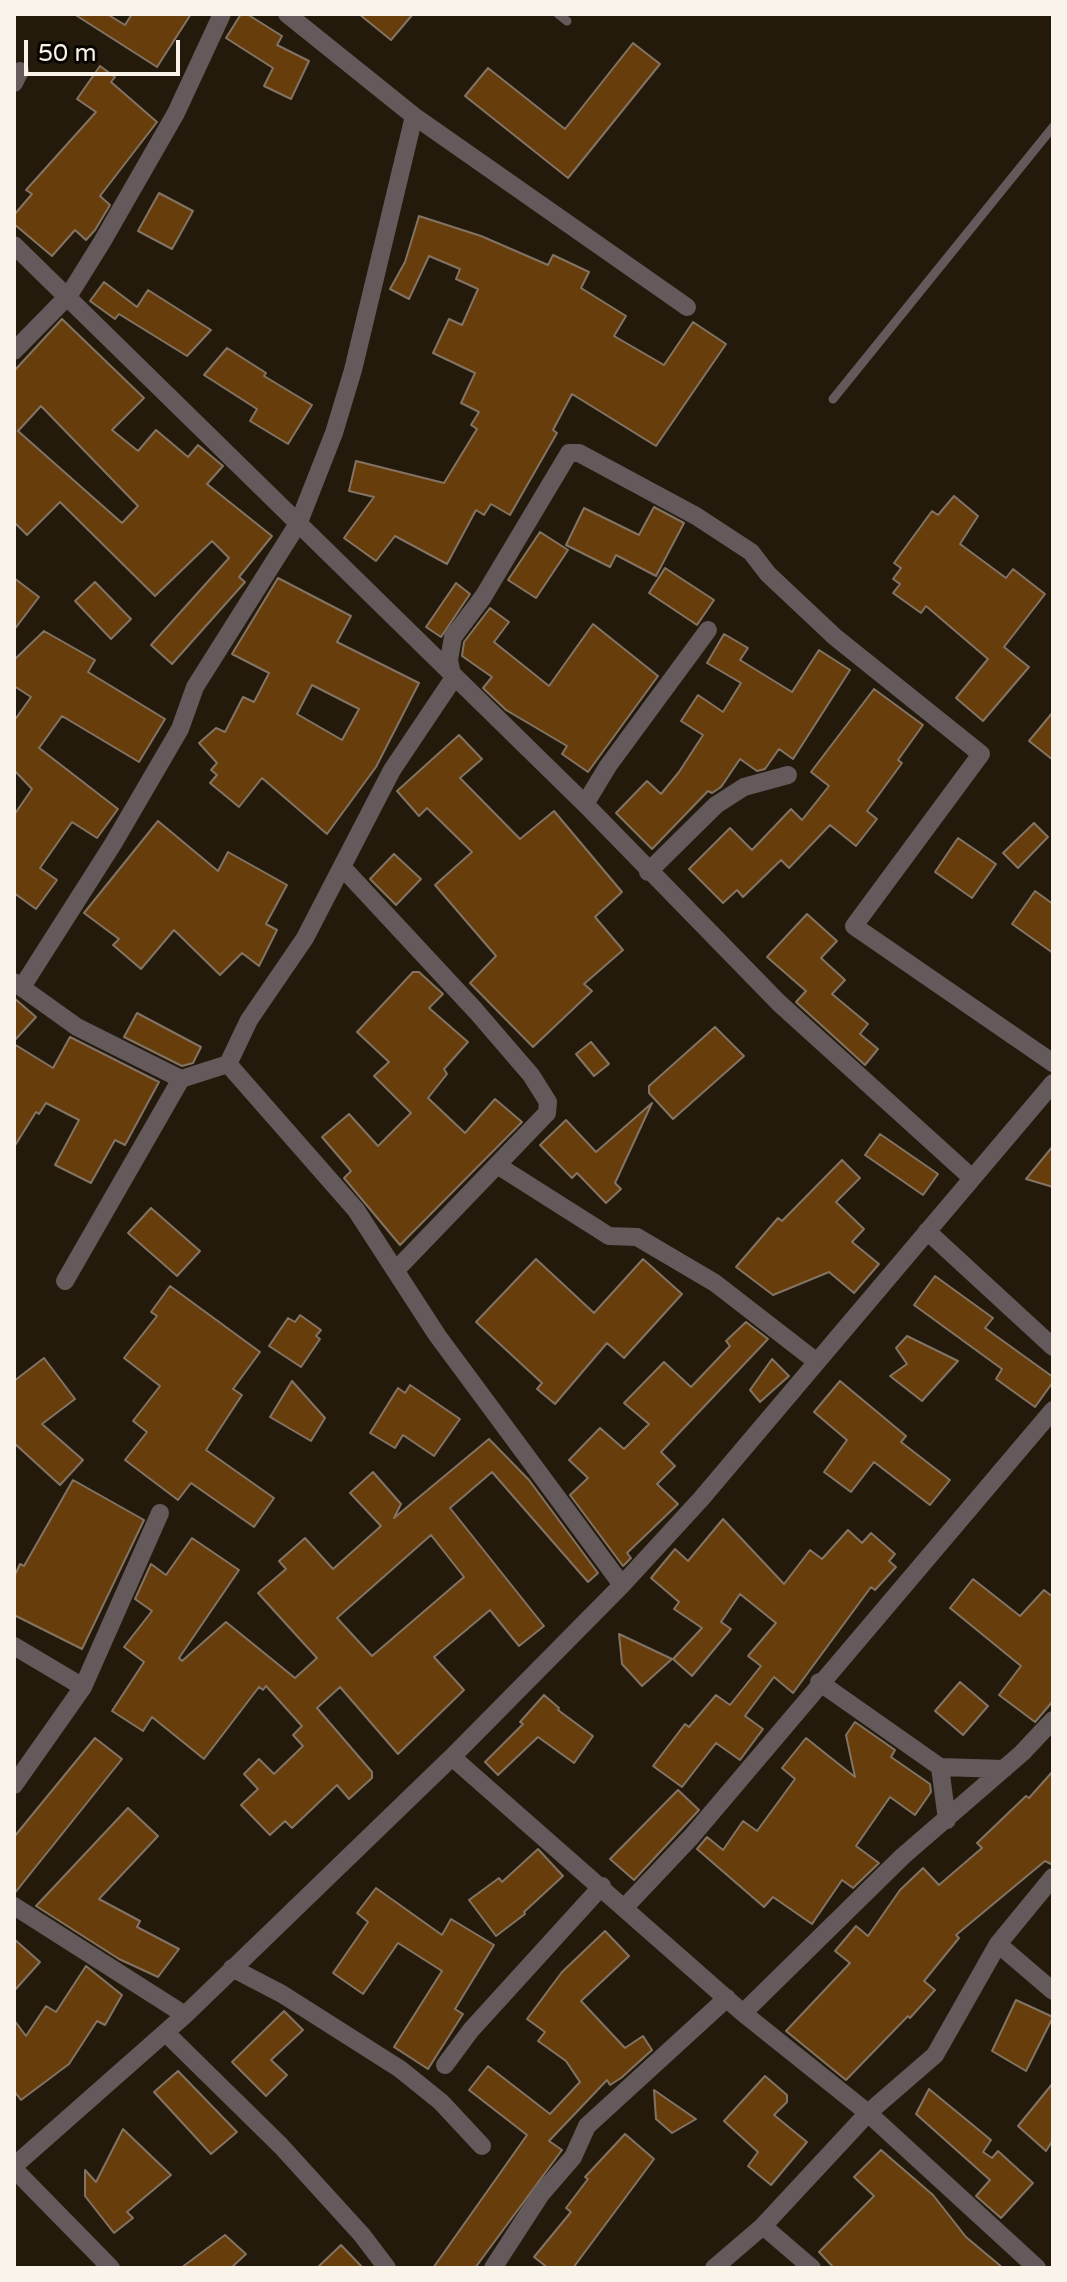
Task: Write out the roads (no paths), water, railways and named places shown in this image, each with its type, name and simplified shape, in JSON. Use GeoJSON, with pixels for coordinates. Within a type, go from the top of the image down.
{"type":"FeatureCollection","features":[{"type":"Feature","properties":{"kind":"street"},"geometry":{"type":"LineString","coordinates":[[14,351],[69,295],[176,113],[222,14]]}},
{"type":"Feature","properties":{"kind":"street"},"geometry":{"type":"LineString","coordinates":[[287,14],[414,116],[687,307]]}},
{"type":"Feature","properties":{"kind":"street"},"geometry":{"type":"LineString","coordinates":[[181,1079],[77,1027],[18,984],[113,844],[180,729],[195,687],[299,522],[334,433],[353,370],[414,116]]}},
{"type":"Feature","properties":{"kind":"street"},"geometry":{"type":"LineString","coordinates":[[14,245],[69,295],[299,522],[453,679],[585,804],[779,1003],[972,1178]]}},
{"type":"Feature","properties":{"kind":"street"},"geometry":{"type":"LineString","coordinates":[[65,1281],[181,1079],[228,1064],[249,1020],[305,938],[392,770],[453,679],[449,660],[453,637],[483,597],[569,453],[579,453],[636,482],[751,552],[768,574],[835,637],[981,754],[854,926],[1053,1063]]}},
{"type":"Feature","properties":{"kind":"street"},"geometry":{"type":"LineString","coordinates":[[585,804],[617,753],[708,630]]}},
{"type":"Feature","properties":{"kind":"street"},"geometry":{"type":"LineString","coordinates":[[648,872],[716,805],[744,787],[788,775]]}},
{"type":"Feature","properties":{"kind":"street"},"geometry":{"type":"LineString","coordinates":[[342,867],[475,1010],[545,1094],[547,1113],[396,1270]]}},
{"type":"Feature","properties":{"kind":"street"},"geometry":{"type":"LineString","coordinates":[[228,1064],[356,1210],[446,1347],[622,1585]]}},
{"type":"Feature","properties":{"kind":"street"},"geometry":{"type":"LineString","coordinates":[[111,2268],[14,2168],[185,2015],[452,1757],[622,1585],[701,1499],[1053,1083]]}},
{"type":"Feature","properties":{"kind":"street"},"geometry":{"type":"LineString","coordinates":[[497,1165],[609,1236],[637,1237],[715,1283],[817,1362]]}},
{"type":"Feature","properties":{"kind":"street"},"geometry":{"type":"LineString","coordinates":[[927,1231],[1053,1347]]}},
{"type":"Feature","properties":{"kind":"street"},"geometry":{"type":"LineString","coordinates":[[624,1908],[692,1836],[819,1682],[1053,1410]]}},
{"type":"Feature","properties":{"kind":"street"},"geometry":{"type":"LineString","coordinates":[[14,1785],[83,1687],[160,1513]]}},
{"type":"Feature","properties":{"kind":"street"},"geometry":{"type":"LineString","coordinates":[[14,1646],[83,1687]]}},
{"type":"Feature","properties":{"kind":"street"},"geometry":{"type":"LineString","coordinates":[[819,1682],[940,1767],[1004,1769]]}},
{"type":"Feature","properties":{"kind":"street"},"geometry":{"type":"LineString","coordinates":[[743,2013],[903,1856],[1004,1769],[1053,1720]]}},
{"type":"Feature","properties":{"kind":"street"},"geometry":{"type":"LineString","coordinates":[[452,1757],[743,2013],[868,2113],[1037,2268]]}},
{"type":"Feature","properties":{"kind":"street"},"geometry":{"type":"LineString","coordinates":[[940,1767],[947,1820]]}},
{"type":"Feature","properties":{"kind":"street"},"geometry":{"type":"LineString","coordinates":[[714,2268],[763,2226],[868,2113],[935,2055],[998,1944],[1053,1877]]}},
{"type":"Feature","properties":{"kind":"street"},"geometry":{"type":"LineString","coordinates":[[445,2065],[471,2030],[602,1886]]}},
{"type":"Feature","properties":{"kind":"street"},"geometry":{"type":"LineString","coordinates":[[14,1906],[185,2015]]}},
{"type":"Feature","properties":{"kind":"street"},"geometry":{"type":"LineString","coordinates":[[998,1944],[1053,1991]]}},
{"type":"Feature","properties":{"kind":"street"},"geometry":{"type":"LineString","coordinates":[[232,1968],[282,1994],[400,2069],[441,2102],[482,2146]]}},
{"type":"Feature","properties":{"kind":"street"},"geometry":{"type":"LineString","coordinates":[[493,2268],[541,2194],[573,2157],[587,2126],[727,1998]]}},
{"type":"Feature","properties":{"kind":"street"},"geometry":{"type":"LineString","coordinates":[[166,2033],[281,2146],[362,2235],[387,2268]]}},
{"type":"Feature","properties":{"kind":"street"},"geometry":{"type":"LineString","coordinates":[[763,2226],[812,2268]]}},
{"type":"Feature","properties":{"kind":"lane"},"geometry":{"type":"LineString","coordinates":[[558,14],[567,21]]}},
{"type":"Feature","properties":{"kind":"lane"},"geometry":{"type":"LineString","coordinates":[[833,399],[1053,127]]}}]}
